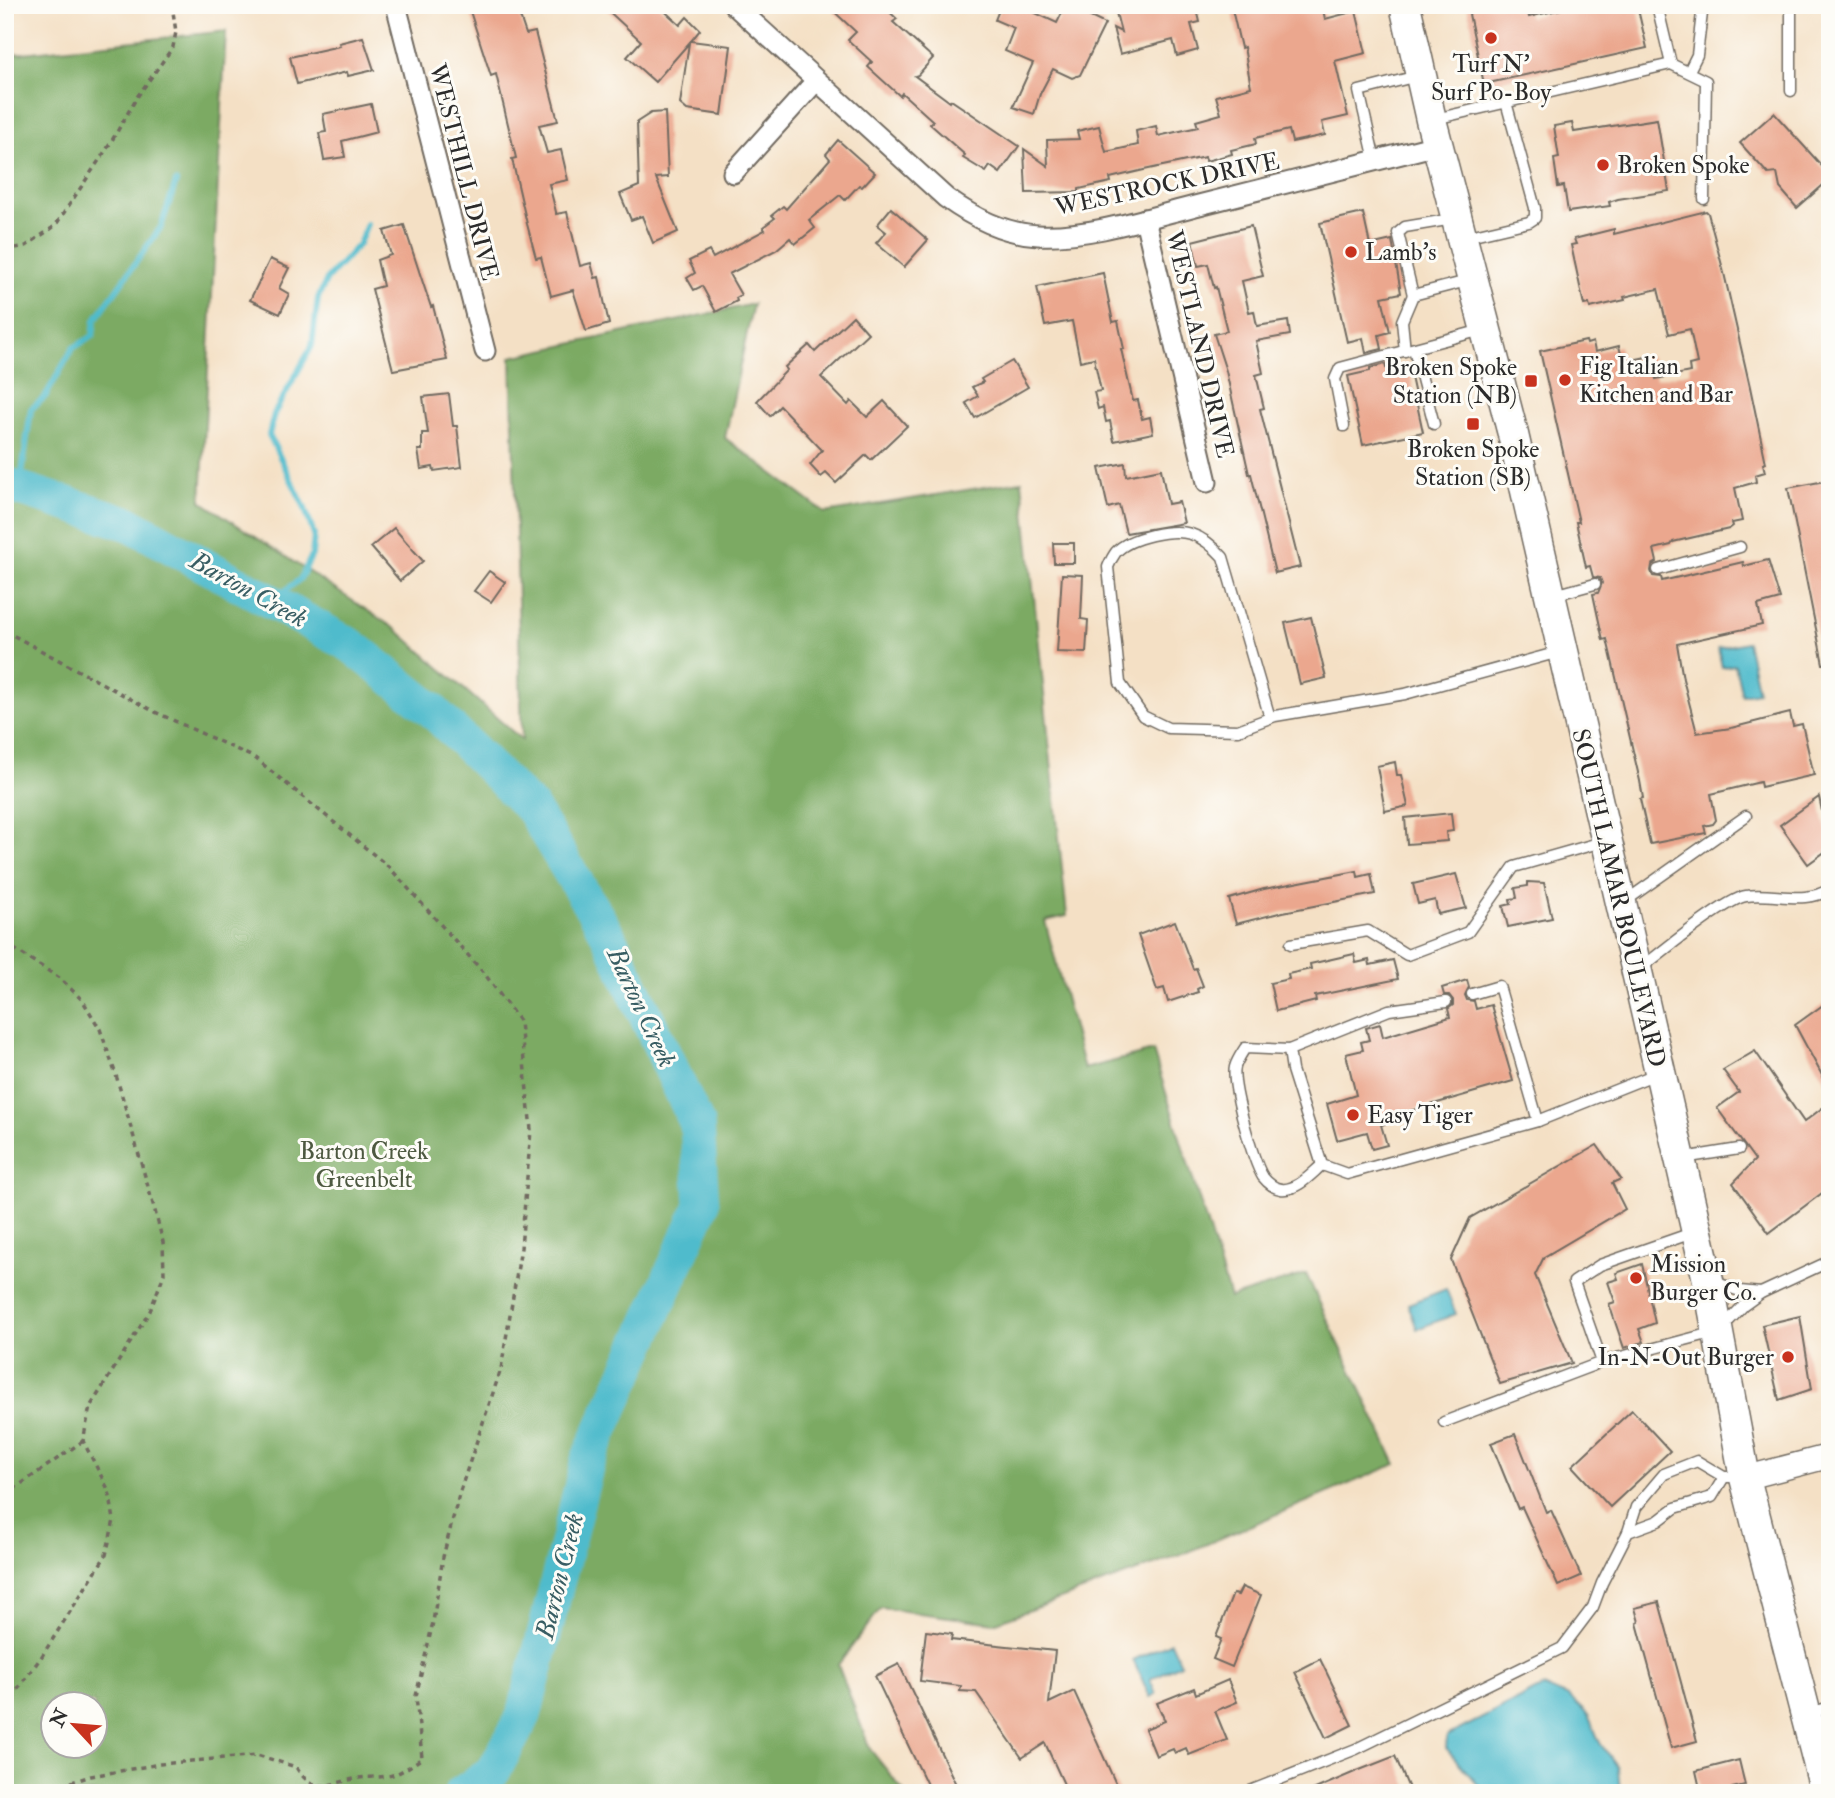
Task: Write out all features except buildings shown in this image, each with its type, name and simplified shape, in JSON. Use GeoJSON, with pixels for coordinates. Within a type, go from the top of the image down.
{"type":"FeatureCollection","features":[{"type":"Feature","properties":{"kind":"main road","name":"SOUTH LAMAR BOULEVARD"},"geometry":{"type":"LineString","coordinates":[[1405,5],[1434,132],[1512,430],[1708,1280],[1719,1331],[1734,1477],[1818,1710],[1826,1793]]}},
{"type":"Feature","properties":{"kind":"street","name":"WESTHILL DRIVE"},"geometry":{"type":"LineString","coordinates":[[396,5],[485,351]]}},
{"type":"Feature","properties":{"kind":"street","name":"WESTROCK DRIVE"},"geometry":{"type":"LineString","coordinates":[[734,5],[946,198],[973,217],[1006,230],[1037,235],[1066,235],[1145,219],[1375,160],[1434,132]]}},
{"type":"Feature","properties":{"kind":"street"},"geometry":{"type":"LineString","coordinates":[[733,173],[816,81]]}},
{"type":"Feature","properties":{"kind":"street","name":"WESTLAND DRIVE"},"geometry":{"type":"LineString","coordinates":[[1145,219],[1207,482]]}},
{"type":"Feature","properties":{"kind":"street"},"geometry":{"type":"LineString","coordinates":[[1734,1477],[1830,1456]]}},
{"type":"Feature","properties":{"kind":"lane"},"geometry":{"type":"LineString","coordinates":[[1657,5],[1671,64]]}},
{"type":"Feature","properties":{"kind":"lane"},"geometry":{"type":"LineString","coordinates":[[1689,71],[1697,55],[1703,5]]}},
{"type":"Feature","properties":{"kind":"lane"},"geometry":{"type":"LineString","coordinates":[[1791,5],[1791,91]]}},
{"type":"Feature","properties":{"kind":"lane"},"geometry":{"type":"LineString","coordinates":[[1434,132],[1506,102],[1671,64],[1706,80],[1704,199]]}},
{"type":"Feature","properties":{"kind":"lane"},"geometry":{"type":"LineString","coordinates":[[1375,160],[1359,91],[1421,75]]}},
{"type":"Feature","properties":{"kind":"lane"},"geometry":{"type":"LineString","coordinates":[[1434,425],[1402,321],[1413,295],[1398,233],[1405,227],[1459,228],[1530,222],[1535,218],[1535,208],[1506,102]]}},
{"type":"Feature","properties":{"kind":"lane"},"geometry":{"type":"LineString","coordinates":[[1413,295],[1472,279]]}},
{"type":"Feature","properties":{"kind":"lane"},"geometry":{"type":"LineString","coordinates":[[1343,425],[1335,379],[1340,368],[1486,329]]}},
{"type":"Feature","properties":{"kind":"lane"},"geometry":{"type":"LineString","coordinates":[[1270,718],[1223,557],[1203,539],[1182,533],[1163,533],[1137,540],[1117,551],[1108,566],[1120,683],[1143,716],[1168,728],[1238,730],[1270,718],[1405,694],[1563,651]]}},
{"type":"Feature","properties":{"kind":"lane"},"geometry":{"type":"LineString","coordinates":[[1658,570],[1740,547]]}},
{"type":"Feature","properties":{"kind":"lane"},"geometry":{"type":"LineString","coordinates":[[1550,596],[1595,584]]}},
{"type":"Feature","properties":{"kind":"lane"},"geometry":{"type":"LineString","coordinates":[[1621,904],[1746,817]]}},
{"type":"Feature","properties":{"kind":"lane"},"geometry":{"type":"LineString","coordinates":[[1291,944],[1368,931],[1407,955],[1468,932],[1514,867],[1606,841]]}},
{"type":"Feature","properties":{"kind":"lane"},"geometry":{"type":"LineString","coordinates":[[1636,972],[1709,917],[1743,896],[1819,896],[1830,888]]}},
{"type":"Feature","properties":{"kind":"lane"},"geometry":{"type":"LineString","coordinates":[[1472,994],[1499,986],[1538,1121]]}},
{"type":"Feature","properties":{"kind":"lane"},"geometry":{"type":"LineString","coordinates":[[1322,1165],[1296,1186],[1282,1189],[1269,1184],[1262,1175],[1234,1088],[1235,1066],[1245,1048],[1289,1050],[1389,1010],[1446,1002]]}},
{"type":"Feature","properties":{"kind":"lane"},"geometry":{"type":"LineString","coordinates":[[1289,1050],[1292,1070],[1322,1165]]}},
{"type":"Feature","properties":{"kind":"lane"},"geometry":{"type":"LineString","coordinates":[[1322,1165],[1347,1174],[1538,1121],[1659,1073]]}},
{"type":"Feature","properties":{"kind":"lane"},"geometry":{"type":"LineString","coordinates":[[1679,1158],[1739,1149]]}},
{"type":"Feature","properties":{"kind":"lane"},"geometry":{"type":"LineString","coordinates":[[1602,1362],[1574,1282],[1600,1265],[1696,1232]]}},
{"type":"Feature","properties":{"kind":"lane"},"geometry":{"type":"LineString","coordinates":[[1444,1422],[1602,1362],[1719,1331],[1743,1306],[1761,1293],[1830,1261]]}},
{"type":"Feature","properties":{"kind":"lane"},"geometry":{"type":"LineString","coordinates":[[1708,1280],[1740,1291],[1761,1293]]}},
{"type":"Feature","properties":{"kind":"lane"},"geometry":{"type":"LineString","coordinates":[[1245,1793],[1356,1749],[1562,1648],[1593,1607],[1628,1532],[1636,1507],[1664,1474],[1697,1461],[1734,1477],[1712,1497],[1675,1508],[1658,1521],[1628,1532]]}},
{"type":"Feature","properties":{"kind":"path"},"geometry":{"type":"LineString","coordinates":[[5,250],[26,246],[55,226],[110,144],[137,97],[173,47],[176,32],[172,5]]}},
{"type":"Feature","properties":{"kind":"path"},"geometry":{"type":"LineString","coordinates":[[5,631],[153,710],[255,758],[389,867],[484,973],[520,1022],[531,1130],[521,1248],[501,1369],[460,1491],[443,1557],[433,1622],[416,1696],[422,1758],[391,1776],[355,1778],[330,1786],[310,1783],[296,1767],[257,1755],[125,1770],[91,1776],[37,1793]]}},
{"type":"Feature","properties":{"kind":"path"},"geometry":{"type":"LineString","coordinates":[[5,943],[61,979],[83,1001],[100,1029],[116,1075],[163,1242],[164,1274],[150,1311],[90,1407],[83,1441],[109,1491],[114,1520],[106,1555],[75,1606],[5,1707]]}},
{"type":"Feature","properties":{"kind":"path"},"geometry":{"type":"LineString","coordinates":[[5,1496],[83,1441]]}},
{"type":"Feature","properties":{"kind":"green space","name":"Barton Creek Greenbelt"},"geometry":{"type":"Polygon","coordinates":[[[226,31],[201,501],[397,630],[522,740],[511,357],[753,304],[725,438],[825,513],[1022,481],[1067,916],[1045,921],[1084,1069],[1153,1051],[1230,1298],[1306,1274],[1396,1464],[1181,1555],[994,1623],[881,1608],[838,1665],[870,1749],[905,1793],[5,1793],[5,55],[226,31]]]}},
{"type":"Feature","properties":{"kind":"water"},"geometry":{"type":"Polygon","coordinates":[[[1747,642],[1758,692],[1742,695],[1735,665],[1722,667],[1718,648],[1747,642]]]}},
{"type":"Feature","properties":{"kind":"water"},"geometry":{"type":"Polygon","coordinates":[[[1446,1289],[1456,1314],[1417,1329],[1408,1304],[1446,1289]]]}},
{"type":"Feature","properties":{"kind":"water"},"geometry":{"type":"Polygon","coordinates":[[[1171,1642],[1181,1664],[1150,1679],[1156,1694],[1150,1697],[1133,1660],[1171,1642]]]}},
{"type":"Feature","properties":{"kind":"water"},"geometry":{"type":"Polygon","coordinates":[[[1543,1687],[1569,1697],[1588,1715],[1600,1743],[1618,1768],[1620,1793],[1487,1793],[1446,1748],[1447,1736],[1543,1687]]]}},
{"type":"Feature","properties":{"kind":"waterway"},"geometry":{"type":"LineString","coordinates":[[20,488],[31,409],[45,397],[73,348],[93,336],[95,320],[161,227],[176,182]]}},
{"type":"Feature","properties":{"kind":"waterway"},"geometry":{"type":"LineString","coordinates":[[271,602],[300,579],[312,555],[314,535],[304,506],[269,435],[274,414],[312,346],[318,298],[327,279],[359,244],[367,224]]}},
{"type":"Feature","properties":{"kind":"waterway","name":"Barton Creek"},"geometry":{"type":"LineString","coordinates":[[5,484],[130,524],[352,646],[432,710],[532,809],[608,935],[697,1124],[702,1205],[588,1460],[524,1715],[493,1772],[462,1793]]}},
{"type":"Feature","properties":{"kind":"place","name":"Turf N' Surf Po-Boy"},"geometry":{"type":"Point","coordinates":[1491,38]}},
{"type":"Feature","properties":{"kind":"place","name":"Broken Spoke"},"geometry":{"type":"Point","coordinates":[1603,165]}},
{"type":"Feature","properties":{"kind":"place","name":"Lamb's"},"geometry":{"type":"Point","coordinates":[1351,252]}},
{"type":"Feature","properties":{"kind":"place","name":"Fig Italian Kitchen and Bar"},"geometry":{"type":"Point","coordinates":[1565,380]}},
{"type":"Feature","properties":{"kind":"place","name":"Broken Spoke Station (NB)"},"geometry":{"type":"Point","coordinates":[1531,381]}},
{"type":"Feature","properties":{"kind":"place","name":"Broken Spoke Station (SB)"},"geometry":{"type":"Point","coordinates":[1473,424]}},
{"type":"Feature","properties":{"kind":"place","name":"Easy Tiger"},"geometry":{"type":"Point","coordinates":[1353,1115]}},
{"type":"Feature","properties":{"kind":"place","name":"Mission Burger Co."},"geometry":{"type":"Point","coordinates":[1636,1278]}},
{"type":"Feature","properties":{"kind":"place","name":"In-N-Out Burger"},"geometry":{"type":"Point","coordinates":[1788,1357]}}]}
